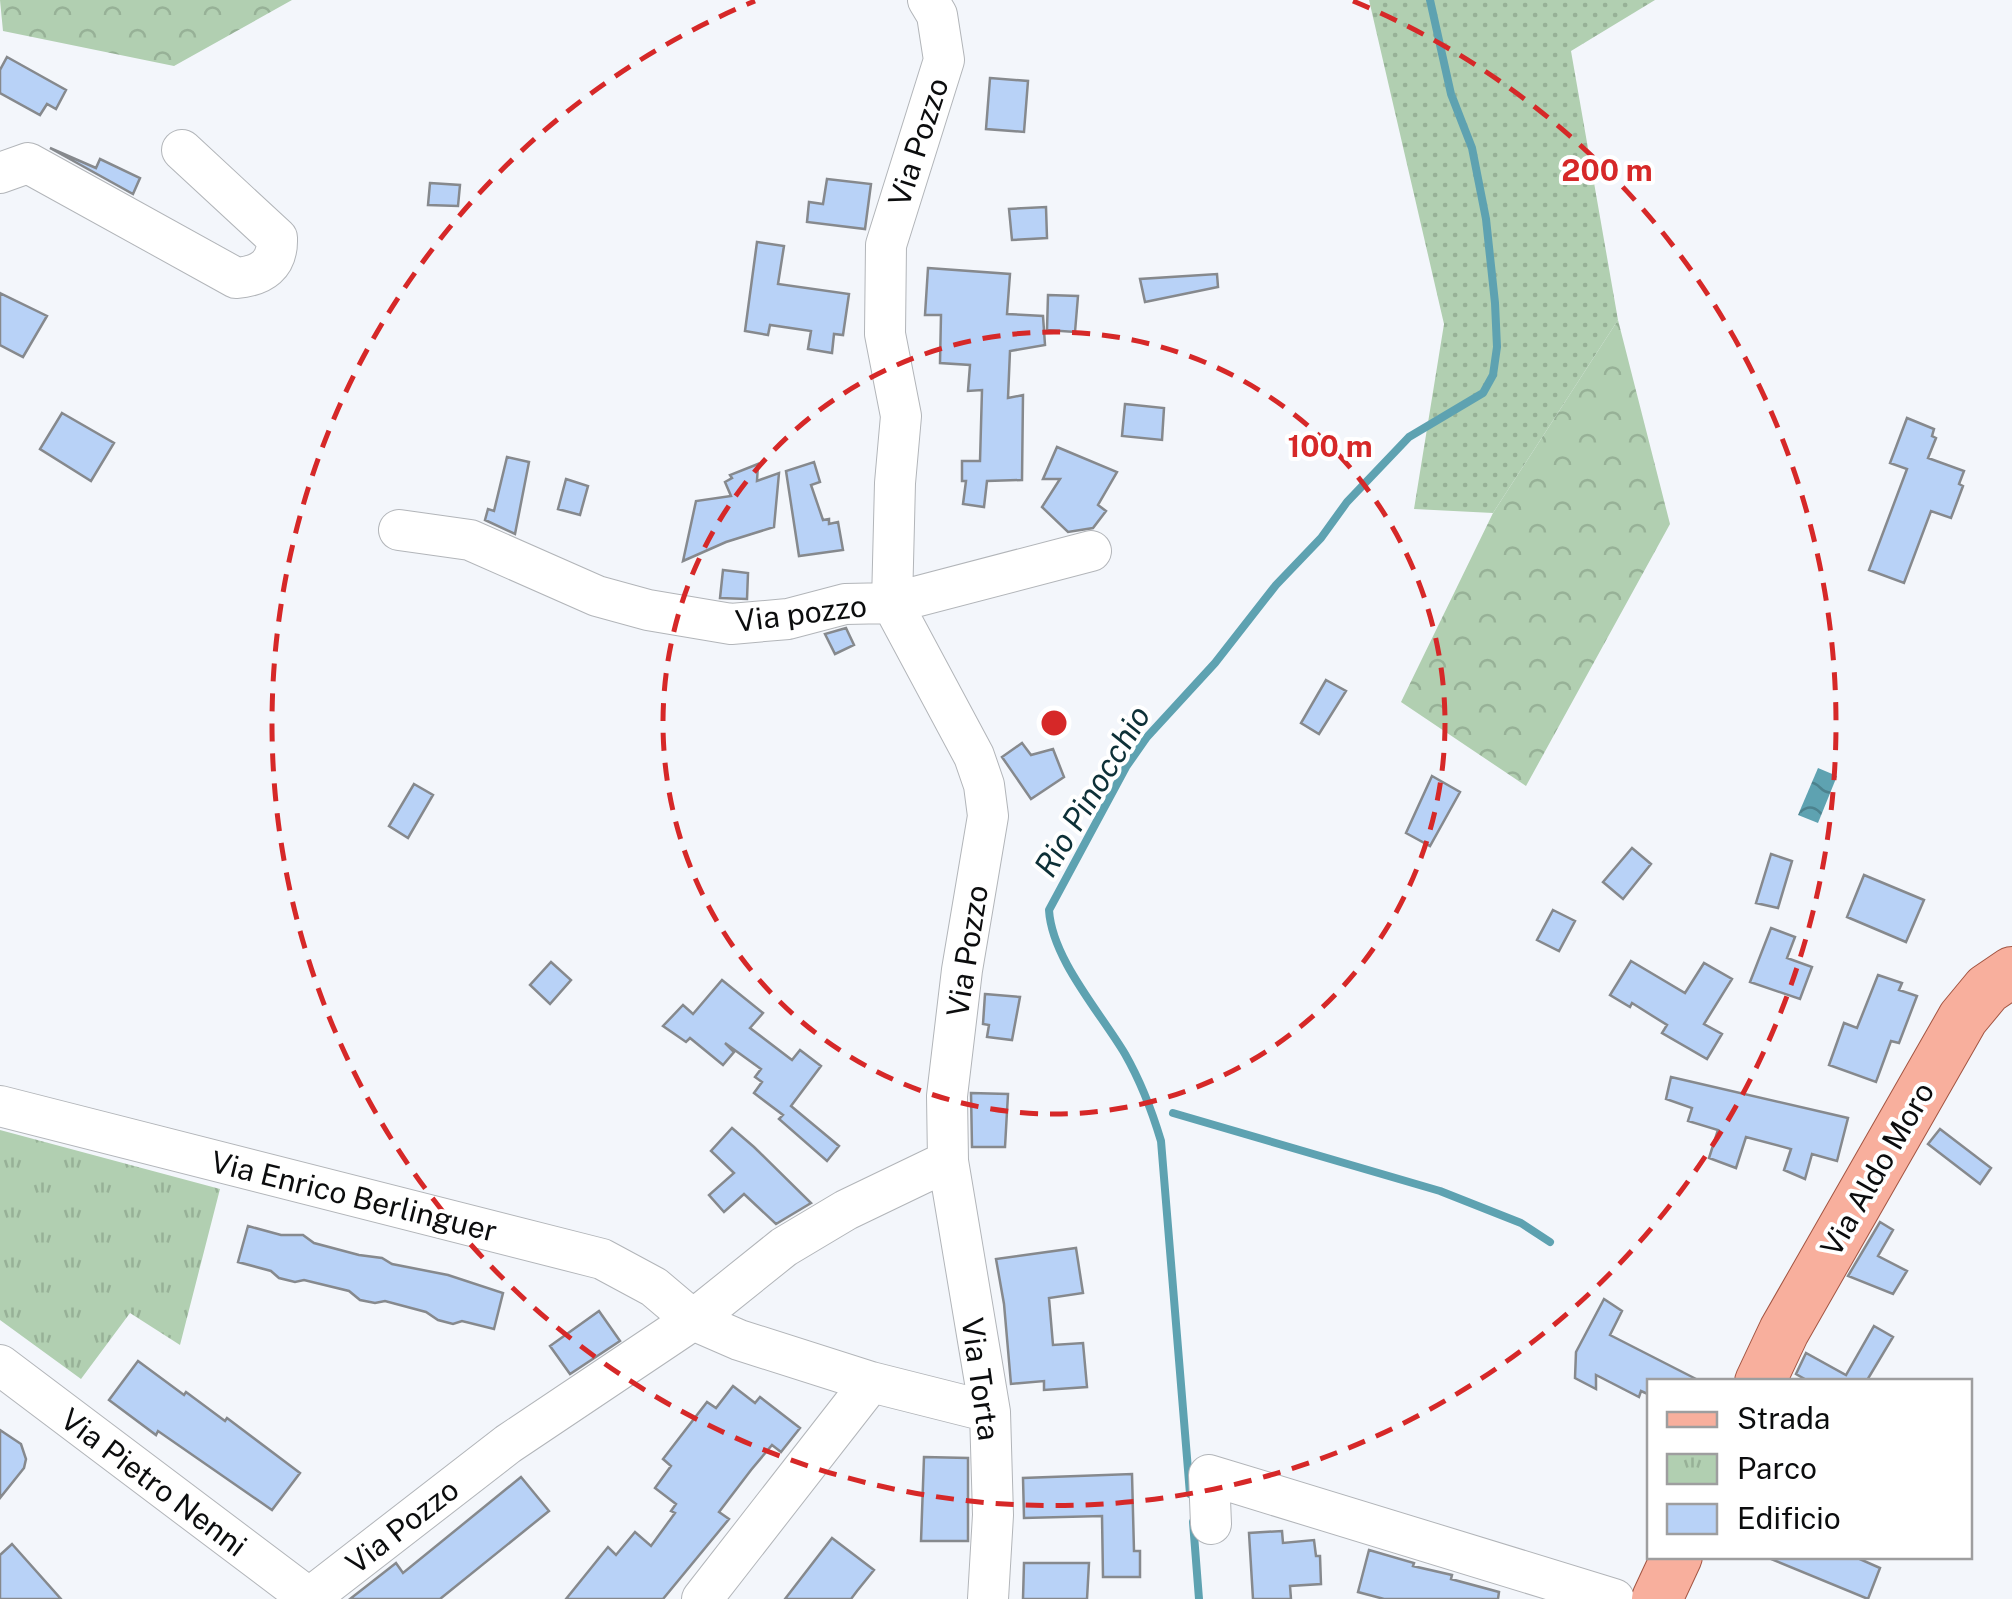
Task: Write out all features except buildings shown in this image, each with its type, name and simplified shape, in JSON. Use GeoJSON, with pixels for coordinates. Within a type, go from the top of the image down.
{"type":"FeatureCollection","features":[{"type":"Feature","properties":{"kind":"main road","name":"Via Aldo Moro"},"geometry":{"type":"LineString","coordinates":[[1761,1379],[1784,1331],[1963,1018],[1987,988],[2012,972]]}},
{"type":"Feature","properties":{"kind":"main road"},"geometry":{"type":"LineString","coordinates":[[1657,1599],[1676,1559]]}},
{"type":"Feature","properties":{"kind":"street","name":"Via Pozzo"},"geometry":{"type":"LineString","coordinates":[[309,1599],[508,1444],[693,1320],[784,1247],[846,1210],[948,1161],[948,1096],[956,1024],[988,816],[984,785],[974,756],[892,603],[901,416],[884,334],[886,245],[944,60],[937,15],[928,0]]}},
{"type":"Feature","properties":{"kind":"street"},"geometry":{"type":"LineString","coordinates":[[0,173],[28,162],[236,278],[254,277],[268,269],[278,253],[277,238],[182,150]]}},
{"type":"Feature","properties":{"kind":"street","name":"Via pozzo"},"geometry":{"type":"LineString","coordinates":[[399,530],[470,540],[597,596],[648,610],[731,624],[788,619],[845,604],[892,603],[1091,550]]}},
{"type":"Feature","properties":{"kind":"street","name":"Via Enrico Berlinguer"},"geometry":{"type":"LineString","coordinates":[[0,1106],[602,1259],[654,1287],[693,1320],[739,1340],[870,1382],[990,1412]]}},
{"type":"Feature","properties":{"kind":"street","name":"Via Torta"},"geometry":{"type":"LineString","coordinates":[[948,1161],[990,1412],[993,1514],[988,1599]]}},
{"type":"Feature","properties":{"kind":"street","name":"Via Pietro Nenni"},"geometry":{"type":"LineString","coordinates":[[0,1365],[309,1599]]}},
{"type":"Feature","properties":{"kind":"street"},"geometry":{"type":"LineString","coordinates":[[702,1599],[870,1382]]}},
{"type":"Feature","properties":{"kind":"street"},"geometry":{"type":"LineString","coordinates":[[1211,1524],[1209,1475],[1614,1599]]}},
{"type":"Feature","properties":{"kind":"green space"},"geometry":{"type":"Polygon","coordinates":[[[0,0],[292,0],[174,66],[3,31],[0,0]]]}},
{"type":"Feature","properties":{"kind":"green space"},"geometry":{"type":"Polygon","coordinates":[[[1369,0],[1655,0],[1571,51],[1618,320],[1493,513],[1414,509],[1444,324],[1369,0]]]}},
{"type":"Feature","properties":{"kind":"green space"},"geometry":{"type":"Polygon","coordinates":[[[1618,320],[1670,524],[1526,786],[1401,702],[1493,513],[1618,320]]]}},
{"type":"Feature","properties":{"kind":"green space"},"geometry":{"type":"Polygon","coordinates":[[[0,1130],[220,1189],[180,1345],[130,1313],[81,1379],[0,1320],[0,1130]]]}},
{"type":"Feature","properties":{"kind":"water"},"geometry":{"type":"Polygon","coordinates":[[[1818,768],[1837,776],[1818,823],[1798,815],[1818,768]]]}},
{"type":"Feature","properties":{"kind":"waterway","name":"Rio Pinocchio"},"geometry":{"type":"LineString","coordinates":[[1190,1494],[1161,1141],[1131,1065],[1068,966],[1052,929],[1049,910],[1126,767],[1147,737],[1215,663],[1347,502],[1409,437],[1483,393],[1493,375],[1497,347],[1486,219],[1472,148],[1451,94],[1430,0]]}},
{"type":"Feature","properties":{"kind":"waterway"},"geometry":{"type":"LineString","coordinates":[[1173,1113],[1440,1191],[1521,1223],[1550,1242]]}},
{"type":"Feature","properties":{"kind":"waterway","name":"Rio Pinocchio"},"geometry":{"type":"LineString","coordinates":[[1193,1522],[1199,1599]]}}]}
